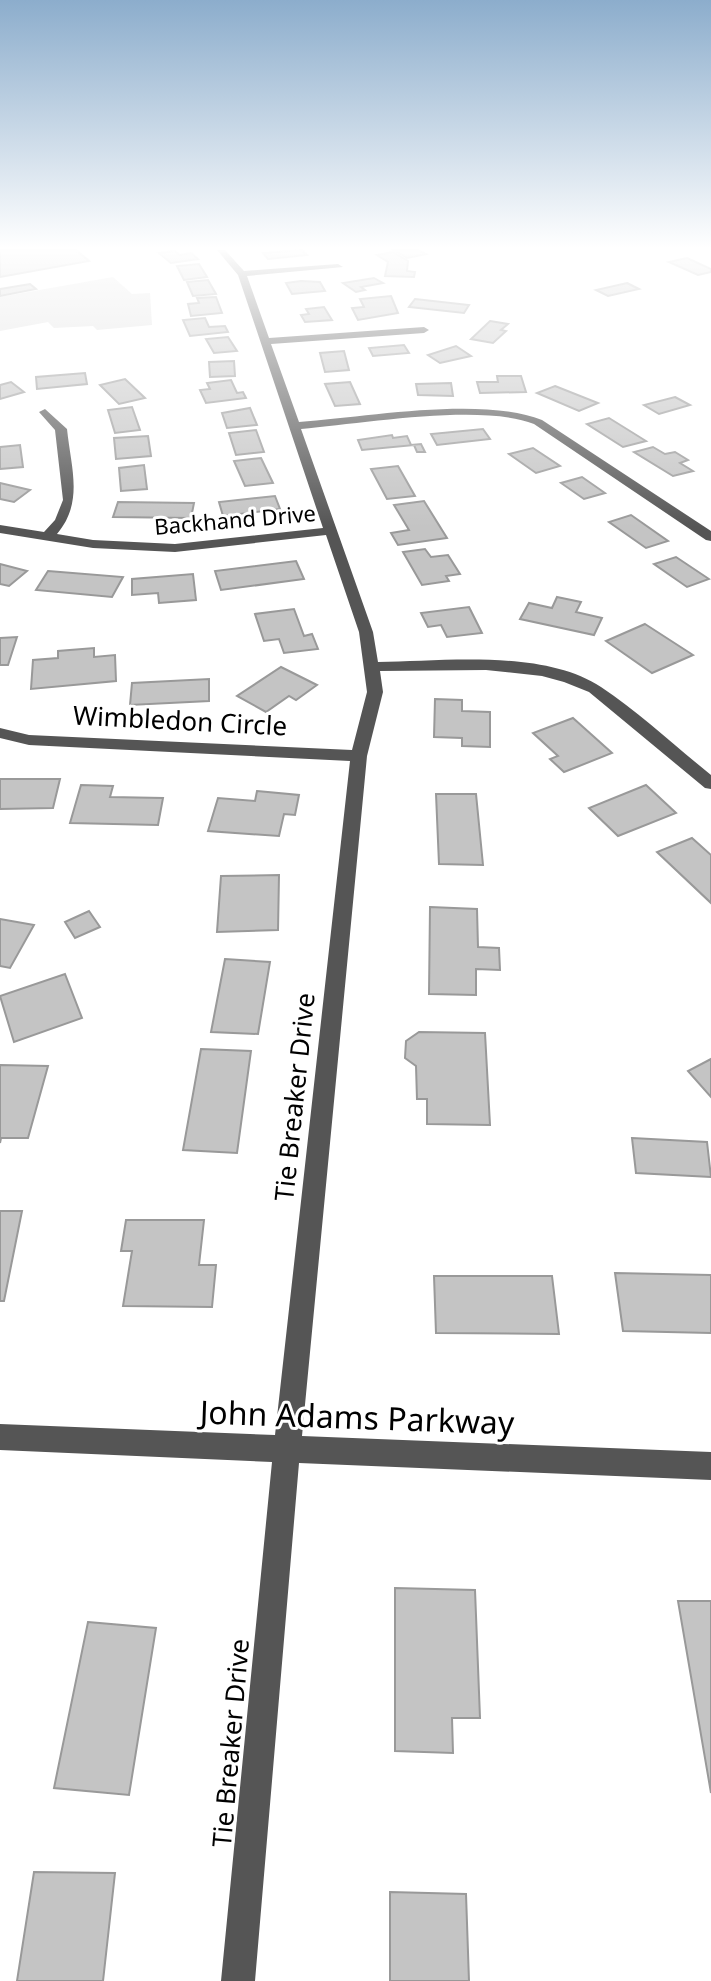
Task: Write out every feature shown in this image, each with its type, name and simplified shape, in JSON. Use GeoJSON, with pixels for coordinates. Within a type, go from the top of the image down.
{"type":"FeatureCollection","features":[{"type":"Feature","properties":{"kind":"street","name":"Tie Breaker Drive"},"geometry":{"type":"LineString","coordinates":[[238,1981],[286,1450],[359,756],[375,692],[366,632],[267,342]]}},
{"type":"Feature","properties":{"kind":"street"},"geometry":{"type":"LineString","coordinates":[[297,426],[482,411],[520,415],[538,422],[711,537]]}},
{"type":"Feature","properties":{"kind":"street"},"geometry":{"type":"LineString","coordinates":[[45,412],[61,429],[69,500],[61,521],[47,537]]}},
{"type":"Feature","properties":{"kind":"street","name":"Backhand Drive"},"geometry":{"type":"LineString","coordinates":[[0,529],[132,547],[175,548],[330,531]]}},
{"type":"Feature","properties":{"kind":"street"},"geometry":{"type":"LineString","coordinates":[[373,667],[523,668],[573,677],[594,689],[711,784]]}},
{"type":"Feature","properties":{"kind":"street","name":"Wimbledon Circle"},"geometry":{"type":"LineString","coordinates":[[0,733],[29,740],[359,756]]}},
{"type":"Feature","properties":{"kind":"street","name":"John Adams Parkway"},"geometry":{"type":"LineString","coordinates":[[0,1437],[711,1466]]}},
{"type":"Feature","properties":{"kind":"building"},"geometry":{"type":"Polygon","coordinates":[[[208,342],[232,342],[237,351],[214,353],[208,342]]]}},
{"type":"Feature","properties":{"kind":"building"},"geometry":{"type":"Polygon","coordinates":[[[404,345],[409,353],[373,356],[369,348],[404,345]]]}},
{"type":"Feature","properties":{"kind":"building"},"geometry":{"type":"Polygon","coordinates":[[[456,346],[471,356],[440,363],[428,355],[456,346]]]}},
{"type":"Feature","properties":{"kind":"building"},"geometry":{"type":"Polygon","coordinates":[[[344,351],[349,370],[325,372],[320,353],[344,351]]]}},
{"type":"Feature","properties":{"kind":"building"},"geometry":{"type":"Polygon","coordinates":[[[234,361],[235,376],[210,377],[209,362],[234,361]]]}},
{"type":"Feature","properties":{"kind":"building"},"geometry":{"type":"Polygon","coordinates":[[[85,373],[87,384],[37,389],[36,377],[85,373]]]}},
{"type":"Feature","properties":{"kind":"building"},"geometry":{"type":"Polygon","coordinates":[[[497,376],[521,376],[526,392],[480,393],[477,382],[498,382],[497,376]]]}},
{"type":"Feature","properties":{"kind":"building"},"geometry":{"type":"Polygon","coordinates":[[[125,379],[145,398],[119,404],[100,385],[125,379]]]}},
{"type":"Feature","properties":{"kind":"building"},"geometry":{"type":"Polygon","coordinates":[[[231,380],[237,393],[243,392],[246,398],[206,403],[200,390],[210,389],[207,383],[231,380]]]}},
{"type":"Feature","properties":{"kind":"building"},"geometry":{"type":"Polygon","coordinates":[[[11,382],[24,392],[0,399],[0,385],[11,382]]]}},
{"type":"Feature","properties":{"kind":"building"},"geometry":{"type":"Polygon","coordinates":[[[350,382],[360,404],[335,406],[325,384],[350,382]]]}},
{"type":"Feature","properties":{"kind":"building"},"geometry":{"type":"Polygon","coordinates":[[[451,383],[453,396],[418,395],[416,384],[451,383]]]}},
{"type":"Feature","properties":{"kind":"building"},"geometry":{"type":"Polygon","coordinates":[[[555,386],[598,403],[579,411],[537,393],[555,386]]]}},
{"type":"Feature","properties":{"kind":"building"},"geometry":{"type":"Polygon","coordinates":[[[675,397],[690,405],[659,414],[644,405],[675,397]]]}},
{"type":"Feature","properties":{"kind":"building"},"geometry":{"type":"Polygon","coordinates":[[[132,407],[140,430],[115,433],[108,410],[132,407]]]}},
{"type":"Feature","properties":{"kind":"building"},"geometry":{"type":"Polygon","coordinates":[[[250,408],[257,425],[227,428],[222,413],[250,408]]]}},
{"type":"Feature","properties":{"kind":"building"},"geometry":{"type":"Polygon","coordinates":[[[609,418],[646,441],[623,447],[587,424],[609,418]]]}},
{"type":"Feature","properties":{"kind":"building"},"geometry":{"type":"Polygon","coordinates":[[[483,429],[490,439],[437,445],[431,434],[483,429]]]}},
{"type":"Feature","properties":{"kind":"building"},"geometry":{"type":"Polygon","coordinates":[[[256,430],[264,452],[236,455],[229,433],[256,430]]]}},
{"type":"Feature","properties":{"kind":"building"},"geometry":{"type":"Polygon","coordinates":[[[392,435],[393,438],[407,436],[411,445],[421,444],[425,452],[417,452],[414,445],[362,450],[358,440],[392,435]]]}},
{"type":"Feature","properties":{"kind":"building"},"geometry":{"type":"Polygon","coordinates":[[[148,436],[151,456],[116,459],[114,438],[148,436]]]}},
{"type":"Feature","properties":{"kind":"building"},"geometry":{"type":"Polygon","coordinates":[[[20,445],[23,467],[0,469],[0,447],[20,445]]]}},
{"type":"Feature","properties":{"kind":"building"},"geometry":{"type":"Polygon","coordinates":[[[653,447],[665,454],[675,452],[688,460],[680,463],[693,471],[673,476],[634,452],[653,447]]]}},
{"type":"Feature","properties":{"kind":"building"},"geometry":{"type":"Polygon","coordinates":[[[533,448],[560,466],[536,473],[509,454],[533,448]]]}},
{"type":"Feature","properties":{"kind":"building"},"geometry":{"type":"Polygon","coordinates":[[[261,458],[273,483],[245,486],[234,461],[261,458]]]}},
{"type":"Feature","properties":{"kind":"building"},"geometry":{"type":"Polygon","coordinates":[[[144,465],[147,489],[121,491],[119,468],[144,465]]]}},
{"type":"Feature","properties":{"kind":"building"},"geometry":{"type":"Polygon","coordinates":[[[398,466],[415,496],[387,499],[371,469],[398,466]]]}},
{"type":"Feature","properties":{"kind":"building"},"geometry":{"type":"Polygon","coordinates":[[[582,477],[605,493],[584,499],[561,483],[582,477]]]}},
{"type":"Feature","properties":{"kind":"building"},"geometry":{"type":"Polygon","coordinates":[[[0,483],[30,490],[14,502],[0,499],[0,483]]]}},
{"type":"Feature","properties":{"kind":"building"},"geometry":{"type":"Polygon","coordinates":[[[275,496],[280,509],[223,516],[219,502],[275,496]]]}},
{"type":"Feature","properties":{"kind":"building"},"geometry":{"type":"Polygon","coordinates":[[[424,501],[447,538],[398,545],[391,533],[409,530],[394,505],[424,501]]]}},
{"type":"Feature","properties":{"kind":"building"},"geometry":{"type":"Polygon","coordinates":[[[118,502],[194,503],[191,518],[113,517],[118,502]]]}},
{"type":"Feature","properties":{"kind":"building"},"geometry":{"type":"Polygon","coordinates":[[[631,515],[668,541],[646,548],[609,522],[631,515]]]}},
{"type":"Feature","properties":{"kind":"building"},"geometry":{"type":"Polygon","coordinates":[[[425,549],[431,557],[448,555],[460,574],[446,576],[449,581],[422,585],[403,552],[425,549]]]}},
{"type":"Feature","properties":{"kind":"building"},"geometry":{"type":"Polygon","coordinates":[[[676,557],[709,579],[687,587],[654,564],[676,557]]]}},
{"type":"Feature","properties":{"kind":"building"},"geometry":{"type":"Polygon","coordinates":[[[296,561],[304,579],[221,590],[215,571],[296,561]]]}},
{"type":"Feature","properties":{"kind":"building"},"geometry":{"type":"Polygon","coordinates":[[[0,564],[27,571],[9,586],[0,584],[0,564]]]}},
{"type":"Feature","properties":{"kind":"building"},"geometry":{"type":"Polygon","coordinates":[[[48,571],[123,577],[112,597],[36,590],[48,571]]]}},
{"type":"Feature","properties":{"kind":"building"},"geometry":{"type":"Polygon","coordinates":[[[193,574],[196,600],[159,603],[158,593],[132,595],[132,579],[193,574]]]}},
{"type":"Feature","properties":{"kind":"building"},"geometry":{"type":"Polygon","coordinates":[[[557,597],[581,602],[576,612],[602,618],[594,635],[520,619],[529,603],[552,608],[557,597]]]}},
{"type":"Feature","properties":{"kind":"building"},"geometry":{"type":"Polygon","coordinates":[[[469,607],[482,633],[447,637],[441,625],[428,627],[421,613],[469,607]]]}},
{"type":"Feature","properties":{"kind":"building"},"geometry":{"type":"Polygon","coordinates":[[[294,609],[304,636],[312,634],[318,649],[284,653],[279,639],[264,641],[255,614],[294,609]]]}},
{"type":"Feature","properties":{"kind":"building"},"geometry":{"type":"Polygon","coordinates":[[[645,624],[693,655],[652,673],[606,641],[645,624]]]}},
{"type":"Feature","properties":{"kind":"building"},"geometry":{"type":"Polygon","coordinates":[[[17,637],[8,665],[0,665],[0,638],[17,637]]]}},
{"type":"Feature","properties":{"kind":"building"},"geometry":{"type":"Polygon","coordinates":[[[94,648],[94,657],[115,655],[116,681],[31,689],[33,660],[58,658],[58,651],[94,648]]]}},
{"type":"Feature","properties":{"kind":"building"},"geometry":{"type":"Polygon","coordinates":[[[281,667],[317,685],[296,700],[289,696],[266,712],[237,696],[281,667]]]}},
{"type":"Feature","properties":{"kind":"building"},"geometry":{"type":"Polygon","coordinates":[[[209,679],[209,701],[130,705],[132,683],[209,679]]]}},
{"type":"Feature","properties":{"kind":"building"},"geometry":{"type":"Polygon","coordinates":[[[435,699],[462,700],[462,711],[490,712],[490,747],[462,746],[462,738],[434,737],[435,699]]]}},
{"type":"Feature","properties":{"kind":"building"},"geometry":{"type":"Polygon","coordinates":[[[573,718],[612,753],[564,772],[550,759],[558,756],[533,733],[573,718]]]}},
{"type":"Feature","properties":{"kind":"building"},"geometry":{"type":"Polygon","coordinates":[[[0,779],[60,779],[53,808],[0,809],[0,779]]]}},
{"type":"Feature","properties":{"kind":"building"},"geometry":{"type":"Polygon","coordinates":[[[81,785],[113,786],[110,797],[163,798],[158,825],[70,823],[81,785]]]}},
{"type":"Feature","properties":{"kind":"building"},"geometry":{"type":"Polygon","coordinates":[[[646,785],[676,813],[618,836],[589,808],[646,785]]]}},
{"type":"Feature","properties":{"kind":"building"},"geometry":{"type":"Polygon","coordinates":[[[257,791],[299,795],[295,815],[284,814],[279,836],[208,831],[218,798],[255,801],[257,791]]]}},
{"type":"Feature","properties":{"kind":"building"},"geometry":{"type":"Polygon","coordinates":[[[436,794],[476,794],[483,865],[439,864],[436,794]]]}},
{"type":"Feature","properties":{"kind":"building"},"geometry":{"type":"Polygon","coordinates":[[[692,838],[711,855],[711,903],[657,852],[692,838]]]}},
{"type":"Feature","properties":{"kind":"building"},"geometry":{"type":"Polygon","coordinates":[[[279,875],[278,930],[217,932],[221,876],[279,875]]]}},
{"type":"Feature","properties":{"kind":"building"},"geometry":{"type":"Polygon","coordinates":[[[430,907],[477,909],[478,947],[499,948],[500,970],[476,969],[476,995],[429,994],[430,907]]]}},
{"type":"Feature","properties":{"kind":"building"},"geometry":{"type":"Polygon","coordinates":[[[89,911],[100,927],[75,938],[65,922],[89,911]]]}},
{"type":"Feature","properties":{"kind":"building"},"geometry":{"type":"Polygon","coordinates":[[[0,919],[34,925],[10,968],[0,966],[0,919]]]}},
{"type":"Feature","properties":{"kind":"building"},"geometry":{"type":"Polygon","coordinates":[[[225,959],[270,962],[258,1034],[211,1032],[225,959]]]}},
{"type":"Feature","properties":{"kind":"building"},"geometry":{"type":"Polygon","coordinates":[[[65,974],[82,1018],[14,1042],[0,996],[65,974]]]}},
{"type":"Feature","properties":{"kind":"building"},"geometry":{"type":"Polygon","coordinates":[[[419,1032],[485,1033],[490,1125],[427,1124],[427,1099],[417,1099],[416,1066],[405,1058],[406,1041],[419,1032]]]}},
{"type":"Feature","properties":{"kind":"building"},"geometry":{"type":"Polygon","coordinates":[[[201,1049],[251,1051],[237,1153],[183,1150],[201,1049]]]}},
{"type":"Feature","properties":{"kind":"building"},"geometry":{"type":"Polygon","coordinates":[[[711,1059],[711,1097],[688,1071],[711,1059]]]}},
{"type":"Feature","properties":{"kind":"building"},"geometry":{"type":"Polygon","coordinates":[[[0,1065],[48,1066],[28,1138],[1,1138],[0,1143],[0,1065]]]}},
{"type":"Feature","properties":{"kind":"building"},"geometry":{"type":"Polygon","coordinates":[[[632,1138],[707,1142],[711,1177],[636,1173],[632,1138]]]}},
{"type":"Feature","properties":{"kind":"building"},"geometry":{"type":"Polygon","coordinates":[[[0,1211],[22,1211],[4,1301],[0,1301],[0,1211]]]}},
{"type":"Feature","properties":{"kind":"building"},"geometry":{"type":"Polygon","coordinates":[[[126,1220],[204,1220],[199,1265],[216,1265],[212,1307],[123,1306],[132,1251],[121,1251],[126,1220]]]}},
{"type":"Feature","properties":{"kind":"building"},"geometry":{"type":"Polygon","coordinates":[[[615,1273],[711,1275],[711,1333],[623,1331],[615,1273]]]}},
{"type":"Feature","properties":{"kind":"building"},"geometry":{"type":"Polygon","coordinates":[[[434,1276],[552,1276],[559,1334],[436,1333],[434,1276]]]}},
{"type":"Feature","properties":{"kind":"building"},"geometry":{"type":"Polygon","coordinates":[[[395,1588],[475,1590],[480,1718],[452,1718],[453,1753],[395,1751],[395,1588]]]}},
{"type":"Feature","properties":{"kind":"building"},"geometry":{"type":"Polygon","coordinates":[[[678,1601],[711,1601],[711,1793],[678,1601]]]}},
{"type":"Feature","properties":{"kind":"building"},"geometry":{"type":"Polygon","coordinates":[[[88,1622],[156,1628],[129,1795],[54,1788],[88,1622]]]}},
{"type":"Feature","properties":{"kind":"building"},"geometry":{"type":"Polygon","coordinates":[[[34,1872],[115,1873],[103,1981],[17,1981],[34,1872]]]}},
{"type":"Feature","properties":{"kind":"building"},"geometry":{"type":"Polygon","coordinates":[[[390,1892],[466,1894],[469,1981],[390,1981],[390,1892]]]}}]}
